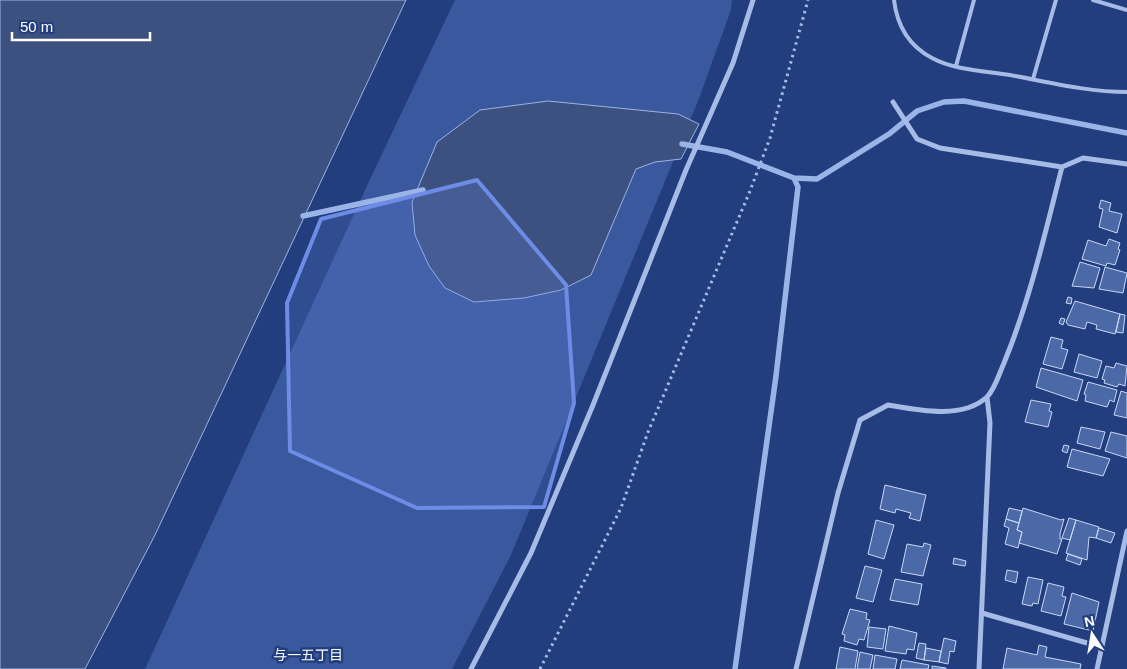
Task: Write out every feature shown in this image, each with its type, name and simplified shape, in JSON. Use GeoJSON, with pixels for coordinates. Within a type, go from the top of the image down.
{"type":"FeatureCollection","features":[{"type":"Feature","properties":{"kind":"street"},"geometry":{"type":"LineString","coordinates":[[471,669],[535,543],[593,406],[691,158],[734,62],[753,0]]}},
{"type":"Feature","properties":{"kind":"street"},"geometry":{"type":"LineString","coordinates":[[893,102],[918,139],[940,148],[1062,167],[1082,158],[1127,164]]}},
{"type":"Feature","properties":{"kind":"street"},"geometry":{"type":"LineString","coordinates":[[796,669],[838,492],[860,420],[888,404],[912,409],[942,410],[966,408],[987,397],[994,386],[1021,321],[1062,167]]}},
{"type":"Feature","properties":{"kind":"street"},"geometry":{"type":"LineString","coordinates":[[979,669],[990,423],[987,397]]}},
{"type":"Feature","properties":{"kind":"street"},"geometry":{"type":"LineString","coordinates":[[1097,669],[1125,548],[1127,531]]}},
{"type":"Feature","properties":{"kind":"street"},"geometry":{"type":"LineString","coordinates":[[982,613],[1101,647]]}},
{"type":"Feature","properties":{"kind":"lane"},"geometry":{"type":"LineString","coordinates":[[894,0],[903,32],[912,43],[932,58],[956,66],[1101,91],[1127,92]]}},
{"type":"Feature","properties":{"kind":"lane"},"geometry":{"type":"LineString","coordinates":[[956,66],[974,0]]}},
{"type":"Feature","properties":{"kind":"lane"},"geometry":{"type":"LineString","coordinates":[[1033,79],[1056,0]]}},
{"type":"Feature","properties":{"kind":"lane"},"geometry":{"type":"LineString","coordinates":[[1093,0],[1127,10]]}},
{"type":"Feature","properties":{"kind":"path"},"geometry":{"type":"LineString","coordinates":[[540,669],[621,508],[648,432],[750,191],[770,138],[808,0]]}},
{"type":"Feature","properties":{"kind":"highlighted area"},"geometry":{"type":"Polygon","coordinates":[[[477,180],[566,285],[574,403],[544,507],[417,508],[290,451],[287,303],[321,219],[477,180]]]}},
{"type":"Feature","properties":{"kind":"shaded area"},"geometry":{"type":"Polygon","coordinates":[[[0,0],[406,0],[155,535],[85,669],[0,669],[0,0]]]}},
{"type":"Feature","properties":{"kind":"shaded area"},"geometry":{"type":"Polygon","coordinates":[[[455,0],[732,0],[731,10],[698,101],[511,555],[452,669],[145,669],[372,175],[455,0]]]}},
{"type":"Feature","properties":{"kind":"shaded area"},"geometry":{"type":"Polygon","coordinates":[[[548,101],[678,114],[699,124],[681,159],[655,162],[636,169],[591,275],[561,290],[524,298],[474,302],[445,288],[429,266],[415,235],[412,202],[437,142],[480,110],[548,101]]]}},
{"type":"Feature","properties":{"kind":"building"},"geometry":{"type":"Polygon","coordinates":[[[1101,200],[1111,203],[1109,211],[1122,214],[1117,233],[1099,227],[1103,209],[1099,208],[1101,200]]]}},
{"type":"Feature","properties":{"kind":"building"},"geometry":{"type":"Polygon","coordinates":[[[1109,239],[1120,243],[1118,249],[1120,250],[1115,265],[1107,263],[1106,266],[1082,259],[1088,240],[1106,246],[1109,239]]]}},
{"type":"Feature","properties":{"kind":"building"},"geometry":{"type":"Polygon","coordinates":[[[1080,262],[1100,268],[1094,288],[1072,286],[1080,262]]]}},
{"type":"Feature","properties":{"kind":"building"},"geometry":{"type":"Polygon","coordinates":[[[1105,267],[1127,273],[1123,293],[1099,289],[1105,267]]]}},
{"type":"Feature","properties":{"kind":"building"},"geometry":{"type":"Polygon","coordinates":[[[1068,297],[1072,298],[1071,304],[1066,303],[1068,297]]]}},
{"type":"Feature","properties":{"kind":"building"},"geometry":{"type":"Polygon","coordinates":[[[1075,301],[1120,314],[1115,334],[1096,329],[1097,325],[1087,322],[1085,329],[1068,325],[1066,322],[1075,301]]]}},
{"type":"Feature","properties":{"kind":"building"},"geometry":{"type":"Polygon","coordinates":[[[1120,314],[1125,315],[1123,333],[1116,332],[1120,314]]]}},
{"type":"Feature","properties":{"kind":"building"},"geometry":{"type":"Polygon","coordinates":[[[1061,318],[1065,319],[1063,325],[1059,323],[1061,318]]]}},
{"type":"Feature","properties":{"kind":"building"},"geometry":{"type":"Polygon","coordinates":[[[1051,337],[1063,340],[1061,348],[1068,350],[1062,369],[1043,364],[1051,337]]]}},
{"type":"Feature","properties":{"kind":"building"},"geometry":{"type":"Polygon","coordinates":[[[1079,354],[1102,361],[1097,378],[1074,372],[1079,354]]]}},
{"type":"Feature","properties":{"kind":"building"},"geometry":{"type":"Polygon","coordinates":[[[1116,363],[1127,366],[1125,386],[1119,384],[1117,387],[1104,383],[1105,380],[1102,379],[1106,366],[1114,368],[1116,363]]]}},
{"type":"Feature","properties":{"kind":"building"},"geometry":{"type":"Polygon","coordinates":[[[1041,368],[1083,380],[1077,401],[1036,387],[1041,368]]]}},
{"type":"Feature","properties":{"kind":"building"},"geometry":{"type":"Polygon","coordinates":[[[1088,382],[1117,390],[1114,402],[1110,400],[1107,407],[1085,401],[1086,395],[1084,394],[1088,382]]]}},
{"type":"Feature","properties":{"kind":"building"},"geometry":{"type":"Polygon","coordinates":[[[1121,391],[1127,393],[1127,418],[1114,415],[1121,391]]]}},
{"type":"Feature","properties":{"kind":"building"},"geometry":{"type":"Polygon","coordinates":[[[1031,400],[1051,404],[1049,411],[1052,412],[1048,427],[1025,422],[1031,400]]]}},
{"type":"Feature","properties":{"kind":"building"},"geometry":{"type":"Polygon","coordinates":[[[1081,427],[1105,432],[1100,449],[1077,443],[1081,427]]]}},
{"type":"Feature","properties":{"kind":"building"},"geometry":{"type":"Polygon","coordinates":[[[1111,432],[1127,436],[1127,458],[1105,451],[1111,432]]]}},
{"type":"Feature","properties":{"kind":"building"},"geometry":{"type":"Polygon","coordinates":[[[1064,445],[1069,446],[1067,453],[1062,451],[1064,445]]]}},
{"type":"Feature","properties":{"kind":"building"},"geometry":{"type":"Polygon","coordinates":[[[1072,449],[1110,459],[1103,476],[1067,467],[1072,449]]]}},
{"type":"Feature","properties":{"kind":"building"},"geometry":{"type":"Polygon","coordinates":[[[885,485],[926,495],[920,521],[909,518],[911,513],[896,509],[895,513],[880,509],[885,485]]]}},
{"type":"Feature","properties":{"kind":"building"},"geometry":{"type":"Polygon","coordinates":[[[1009,508],[1022,511],[1019,523],[1006,519],[1009,508]]]}},
{"type":"Feature","properties":{"kind":"building"},"geometry":{"type":"Polygon","coordinates":[[[1023,508],[1061,520],[1064,519],[1060,534],[1060,539],[1062,539],[1057,554],[1019,543],[1022,532],[1017,530],[1023,508]]]}},
{"type":"Feature","properties":{"kind":"building"},"geometry":{"type":"Polygon","coordinates":[[[1069,518],[1076,520],[1070,540],[1062,538],[1069,518]]]}},
{"type":"Feature","properties":{"kind":"building"},"geometry":{"type":"Polygon","coordinates":[[[1006,519],[1019,523],[1017,530],[1022,532],[1018,548],[1005,544],[1009,528],[1004,526],[1006,519]]]}},
{"type":"Feature","properties":{"kind":"building"},"geometry":{"type":"Polygon","coordinates":[[[876,520],[894,525],[884,559],[868,554],[876,520]]]}},
{"type":"Feature","properties":{"kind":"building"},"geometry":{"type":"Polygon","coordinates":[[[1076,520],[1099,527],[1096,538],[1089,537],[1087,560],[1066,553],[1076,520]]]}},
{"type":"Feature","properties":{"kind":"building"},"geometry":{"type":"Polygon","coordinates":[[[1099,528],[1115,533],[1111,543],[1096,538],[1099,528]]]}},
{"type":"Feature","properties":{"kind":"building"},"geometry":{"type":"Polygon","coordinates":[[[924,543],[931,545],[923,576],[901,572],[907,544],[923,547],[924,543]]]}},
{"type":"Feature","properties":{"kind":"building"},"geometry":{"type":"Polygon","coordinates":[[[1068,554],[1082,559],[1080,565],[1066,560],[1068,554]]]}},
{"type":"Feature","properties":{"kind":"building"},"geometry":{"type":"Polygon","coordinates":[[[954,558],[966,561],[965,566],[953,564],[954,558]]]}},
{"type":"Feature","properties":{"kind":"building"},"geometry":{"type":"Polygon","coordinates":[[[865,566],[882,570],[873,602],[856,598],[865,566]]]}},
{"type":"Feature","properties":{"kind":"building"},"geometry":{"type":"Polygon","coordinates":[[[1007,570],[1018,572],[1016,583],[1005,580],[1007,570]]]}},
{"type":"Feature","properties":{"kind":"building"},"geometry":{"type":"Polygon","coordinates":[[[1028,577],[1043,580],[1038,604],[1033,603],[1032,606],[1022,604],[1028,577]]]}},
{"type":"Feature","properties":{"kind":"building"},"geometry":{"type":"Polygon","coordinates":[[[895,579],[922,584],[918,605],[890,600],[895,579]]]}},
{"type":"Feature","properties":{"kind":"building"},"geometry":{"type":"Polygon","coordinates":[[[1048,583],[1064,587],[1062,596],[1066,597],[1061,616],[1041,611],[1048,583]]]}},
{"type":"Feature","properties":{"kind":"building"},"geometry":{"type":"Polygon","coordinates":[[[1072,593],[1099,602],[1093,631],[1064,624],[1072,593]]]}},
{"type":"Feature","properties":{"kind":"building"},"geometry":{"type":"Polygon","coordinates":[[[850,609],[867,613],[866,619],[870,620],[864,640],[859,639],[857,645],[844,641],[845,635],[842,634],[850,609]]]}},
{"type":"Feature","properties":{"kind":"building"},"geometry":{"type":"Polygon","coordinates":[[[889,626],[917,633],[914,650],[907,649],[906,654],[885,651],[889,626]]]}},
{"type":"Feature","properties":{"kind":"building"},"geometry":{"type":"Polygon","coordinates":[[[869,627],[886,629],[883,649],[867,647],[869,627]]]}},
{"type":"Feature","properties":{"kind":"building"},"geometry":{"type":"Polygon","coordinates":[[[944,638],[956,641],[954,652],[950,651],[948,664],[939,662],[944,638]]]}},
{"type":"Feature","properties":{"kind":"building"},"geometry":{"type":"Polygon","coordinates":[[[919,643],[926,644],[924,660],[916,658],[919,643]]]}},
{"type":"Feature","properties":{"kind":"building"},"geometry":{"type":"Polygon","coordinates":[[[1039,645],[1047,647],[1045,657],[1081,664],[1080,669],[1003,669],[1007,648],[1037,655],[1039,645]]]}},
{"type":"Feature","properties":{"kind":"building"},"geometry":{"type":"Polygon","coordinates":[[[840,647],[858,651],[855,669],[836,669],[840,647]]]}},
{"type":"Feature","properties":{"kind":"building"},"geometry":{"type":"Polygon","coordinates":[[[926,648],[941,651],[939,662],[924,660],[926,648]]]}},
{"type":"Feature","properties":{"kind":"building"},"geometry":{"type":"Polygon","coordinates":[[[860,652],[873,655],[870,669],[857,669],[860,652]]]}},
{"type":"Feature","properties":{"kind":"building"},"geometry":{"type":"Polygon","coordinates":[[[875,655],[897,659],[895,669],[873,669],[875,655]]]}},
{"type":"Feature","properties":{"kind":"building"},"geometry":{"type":"Polygon","coordinates":[[[902,660],[929,665],[928,669],[900,669],[902,660]]]}},
{"type":"Feature","properties":{"kind":"building"},"geometry":{"type":"Polygon","coordinates":[[[932,666],[946,668],[946,669],[932,669],[932,666]]]}},
{"type":"Feature","properties":{"kind":"waterway"},"geometry":{"type":"LineString","coordinates":[[682,144],[727,152],[794,178],[817,179],[889,134],[917,111],[944,102],[964,101],[1127,133]]}},
{"type":"Feature","properties":{"kind":"waterway"},"geometry":{"type":"LineString","coordinates":[[735,669],[776,376],[798,187],[794,178]]}},
{"type":"Feature","properties":{"kind":"waterway"},"geometry":{"type":"LineString","coordinates":[[303,216],[423,190]]}},
{"type":"Feature","properties":{"kind":"district","name":"与一五丁目"},"geometry":{"type":"Point","coordinates":[308,655]}}]}
